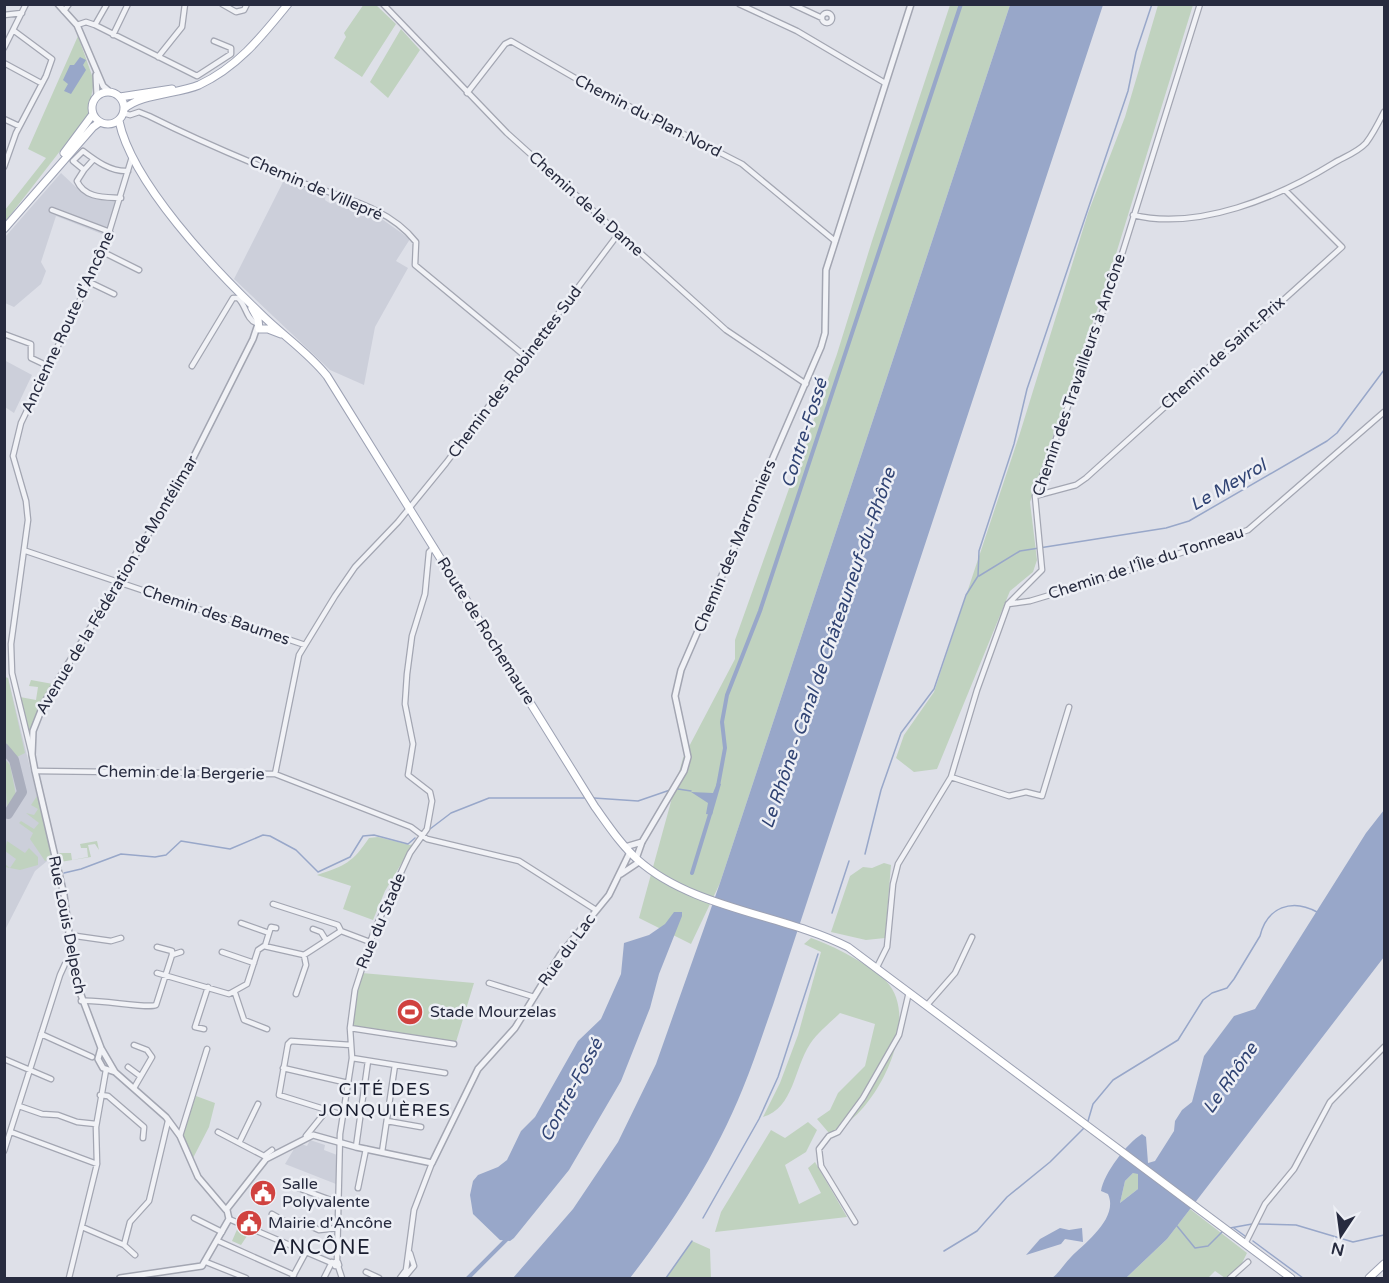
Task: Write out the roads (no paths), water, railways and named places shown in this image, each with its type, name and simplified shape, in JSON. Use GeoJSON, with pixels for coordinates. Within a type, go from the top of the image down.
{"type":"FeatureCollection","features":[{"type":"Feature","properties":{"kind":"main road"},"geometry":{"type":"LineString","coordinates":[[4,229],[87,133],[100,122],[115,122],[135,101],[184,91],[201,84],[245,55],[288,4]]}},
{"type":"Feature","properties":{"kind":"main road"},"geometry":{"type":"LineString","coordinates":[[100,122],[93,114],[92,104],[97,96],[110,92],[120,97],[201,84]]}},
{"type":"Feature","properties":{"kind":"main road"},"geometry":{"type":"LineString","coordinates":[[120,97],[124,111]]}},
{"type":"Feature","properties":{"kind":"main road"},"geometry":{"type":"LineString","coordinates":[[45,180],[93,114]]}},
{"type":"Feature","properties":{"kind":"main road","name":"Route de Rochemaure"},"geometry":{"type":"LineString","coordinates":[[115,122],[136,167],[208,258],[246,298],[262,324],[293,341],[328,378],[595,807],[627,850],[662,877],[702,897],[809,931],[848,948],[877,967],[1291,1278]]}},
{"type":"Feature","properties":{"kind":"main road"},"geometry":{"type":"LineString","coordinates":[[1369,1278],[1384,1264]]}},
{"type":"Feature","properties":{"kind":"street"},"geometry":{"type":"LineString","coordinates":[[4,48],[26,4]]}},
{"type":"Feature","properties":{"kind":"street"},"geometry":{"type":"LineString","coordinates":[[58,4],[77,25],[103,86],[110,92]]}},
{"type":"Feature","properties":{"kind":"street"},"geometry":{"type":"LineString","coordinates":[[64,11],[69,4]]}},
{"type":"Feature","properties":{"kind":"street"},"geometry":{"type":"LineString","coordinates":[[95,25],[107,4]]}},
{"type":"Feature","properties":{"kind":"street"},"geometry":{"type":"LineString","coordinates":[[112,34],[128,4]]}},
{"type":"Feature","properties":{"kind":"street"},"geometry":{"type":"LineString","coordinates":[[158,57],[182,27],[185,4]]}},
{"type":"Feature","properties":{"kind":"street"},"geometry":{"type":"LineString","coordinates":[[222,4],[236,12],[244,10],[247,4]]}},
{"type":"Feature","properties":{"kind":"street","name":"Chemin de la Dame"},"geometry":{"type":"LineString","coordinates":[[383,4],[467,93],[726,330],[806,384]]}},
{"type":"Feature","properties":{"kind":"street"},"geometry":{"type":"LineString","coordinates":[[739,4],[807,36],[885,83]]}},
{"type":"Feature","properties":{"kind":"street","name":"Chemin des Marronniers"},"geometry":{"type":"LineString","coordinates":[[638,860],[642,842],[680,779],[688,756],[675,696],[681,670],[824,339],[825,281],[835,241],[911,4]]}},
{"type":"Feature","properties":{"kind":"street","name":"Chemin des Travailleurs à Ancône"},"geometry":{"type":"LineString","coordinates":[[877,967],[887,947],[893,884],[898,864],[951,777],[977,690],[1008,604],[1042,570],[1035,496],[1113,283],[1200,4]]}},
{"type":"Feature","properties":{"kind":"street"},"geometry":{"type":"LineString","coordinates":[[793,5],[822,18]]}},
{"type":"Feature","properties":{"kind":"street"},"geometry":{"type":"LineString","coordinates":[[4,15],[22,13]]}},
{"type":"Feature","properties":{"kind":"street"},"geometry":{"type":"LineString","coordinates":[[77,25],[86,22],[95,25],[197,76],[232,51],[231,48],[214,41]]}},
{"type":"Feature","properties":{"kind":"street"},"geometry":{"type":"LineString","coordinates":[[4,167],[19,126],[40,83],[46,76],[52,59],[14,30]]}},
{"type":"Feature","properties":{"kind":"street","name":"Chemin du Plan Nord"},"geometry":{"type":"LineString","coordinates":[[467,93],[505,44],[511,41],[582,82],[742,164],[835,241]]}},
{"type":"Feature","properties":{"kind":"street"},"geometry":{"type":"LineString","coordinates":[[4,63],[40,83]]}},
{"type":"Feature","properties":{"kind":"street"},"geometry":{"type":"LineString","coordinates":[[95,68],[97,96]]}},
{"type":"Feature","properties":{"kind":"street","name":"Chemin de Villepré"},"geometry":{"type":"LineString","coordinates":[[124,111],[130,115],[139,112],[287,177],[369,207],[413,238],[418,247],[413,260],[421,270],[525,356]]}},
{"type":"Feature","properties":{"kind":"street"},"geometry":{"type":"LineString","coordinates":[[1133,215],[1155,220],[1241,209],[1285,190],[1365,145],[1384,112]]}},
{"type":"Feature","properties":{"kind":"street"},"geometry":{"type":"LineString","coordinates":[[4,119],[19,126]]}},
{"type":"Feature","properties":{"kind":"street"},"geometry":{"type":"LineString","coordinates":[[84,170],[73,161],[81,151],[112,169],[128,171],[136,167]]}},
{"type":"Feature","properties":{"kind":"street","name":"Ancienne Route d'Ancône"},"geometry":{"type":"LineString","coordinates":[[32,755],[12,673],[12,634],[26,550],[28,513],[15,469],[15,442],[48,366],[103,252],[122,198],[132,157]]}},
{"type":"Feature","properties":{"kind":"street"},"geometry":{"type":"LineString","coordinates":[[93,160],[77,181],[84,190],[100,198],[122,198]]}},
{"type":"Feature","properties":{"kind":"street","name":"Chemin de Saint-Prix"},"geometry":{"type":"LineString","coordinates":[[1035,496],[1076,485],[1086,478],[1342,247],[1285,190]]}},
{"type":"Feature","properties":{"kind":"street"},"geometry":{"type":"LineString","coordinates":[[52,210],[110,232]]}},
{"type":"Feature","properties":{"kind":"street","name":"Chemin des Robinettes Sud"},"geometry":{"type":"LineString","coordinates":[[275,774],[298,663],[305,645],[348,576],[409,508],[453,454],[619,233]]}},
{"type":"Feature","properties":{"kind":"street"},"geometry":{"type":"LineString","coordinates":[[103,252],[140,270]]}},
{"type":"Feature","properties":{"kind":"street"},"geometry":{"type":"LineString","coordinates":[[89,282],[114,294]]}},
{"type":"Feature","properties":{"kind":"street"},"geometry":{"type":"LineString","coordinates":[[192,366],[233,298],[238,298],[243,302],[250,319],[262,324]]}},
{"type":"Feature","properties":{"kind":"street","name":"Avenue de la Fédération de Montélimar"},"geometry":{"type":"LineString","coordinates":[[34,771],[33,731],[44,703],[190,465],[262,324]]}},
{"type":"Feature","properties":{"kind":"street"},"geometry":{"type":"LineString","coordinates":[[4,334],[31,344],[31,358],[48,366]]}},
{"type":"Feature","properties":{"kind":"street","name":"Chemin de l'Île du Tonneau"},"geometry":{"type":"LineString","coordinates":[[1008,604],[1030,601],[1110,577],[1248,530],[1384,412]]}},
{"type":"Feature","properties":{"kind":"street","name":"Rue du Stade"},"geometry":{"type":"LineString","coordinates":[[342,1278],[335,1263],[340,1142],[352,1058],[350,1028],[358,976],[370,942],[410,853],[422,836],[430,818],[432,796],[408,776],[413,744],[406,717],[405,694],[412,636],[425,594],[429,552],[434,547]]}},
{"type":"Feature","properties":{"kind":"street","name":"Chemin des Baumes"},"geometry":{"type":"LineString","coordinates":[[26,550],[305,645]]}},
{"type":"Feature","properties":{"kind":"street"},"geometry":{"type":"LineString","coordinates":[[951,777],[1009,796],[1026,792],[1041,796],[1069,707]]}},
{"type":"Feature","properties":{"kind":"street","name":"Chemin de la Bergerie"},"geometry":{"type":"LineString","coordinates":[[34,771],[275,774],[411,827],[422,836],[519,861],[596,910]]}},
{"type":"Feature","properties":{"kind":"street","name":"Rue Louis Delpech"},"geometry":{"type":"LineString","coordinates":[[34,771],[64,895],[71,960],[81,1001],[99,1055],[108,1068]]}},
{"type":"Feature","properties":{"kind":"street"},"geometry":{"type":"LineString","coordinates":[[620,875],[627,850],[642,842]]}},
{"type":"Feature","properties":{"kind":"street"},"geometry":{"type":"LineString","coordinates":[[620,875],[638,860]]}},
{"type":"Feature","properties":{"kind":"street","name":"Rue du Lac"},"geometry":{"type":"LineString","coordinates":[[402,1278],[410,1250],[414,1210],[432,1163],[478,1069],[515,1028],[560,955],[620,875]]}},
{"type":"Feature","properties":{"kind":"street"},"geometry":{"type":"LineString","coordinates":[[273,904],[338,925],[340,932]]}},
{"type":"Feature","properties":{"kind":"street"},"geometry":{"type":"LineString","coordinates":[[241,923],[269,933]]}},
{"type":"Feature","properties":{"kind":"street"},"geometry":{"type":"LineString","coordinates":[[265,946],[271,927],[276,928]]}},
{"type":"Feature","properties":{"kind":"street"},"geometry":{"type":"LineString","coordinates":[[313,929],[321,932],[326,940]]}},
{"type":"Feature","properties":{"kind":"street"},"geometry":{"type":"LineString","coordinates":[[157,973],[229,994],[235,993],[247,984],[258,950],[265,946],[304,954],[340,932],[370,942]]}},
{"type":"Feature","properties":{"kind":"street"},"geometry":{"type":"LineString","coordinates":[[69,935],[111,941],[121,938]]}},
{"type":"Feature","properties":{"kind":"street"},"geometry":{"type":"LineString","coordinates":[[927,1005],[956,973],[972,937]]}},
{"type":"Feature","properties":{"kind":"street"},"geometry":{"type":"LineString","coordinates":[[81,1001],[130,1002],[150,1008],[156,1005],[172,955],[172,951],[157,947]]}},
{"type":"Feature","properties":{"kind":"street"},"geometry":{"type":"LineString","coordinates":[[172,955],[181,952]]}},
{"type":"Feature","properties":{"kind":"street"},"geometry":{"type":"LineString","coordinates":[[222,952],[254,963]]}},
{"type":"Feature","properties":{"kind":"street"},"geometry":{"type":"LineString","coordinates":[[296,993],[306,964],[304,954]]}},
{"type":"Feature","properties":{"kind":"street"},"geometry":{"type":"LineString","coordinates":[[4,1151],[60,975],[65,964],[71,960]]}},
{"type":"Feature","properties":{"kind":"street"},"geometry":{"type":"LineString","coordinates":[[489,982],[534,997]]}},
{"type":"Feature","properties":{"kind":"street"},"geometry":{"type":"LineString","coordinates":[[204,1029],[195,1027],[208,987]]}},
{"type":"Feature","properties":{"kind":"street"},"geometry":{"type":"LineString","coordinates":[[855,1222],[821,1166],[819,1149],[829,1136],[838,1132],[863,1098],[899,1035],[909,992]]}},
{"type":"Feature","properties":{"kind":"street"},"geometry":{"type":"LineString","coordinates":[[235,993],[244,1020],[267,1029]]}},
{"type":"Feature","properties":{"kind":"street"},"geometry":{"type":"LineString","coordinates":[[350,1028],[454,1044]]}},
{"type":"Feature","properties":{"kind":"street"},"geometry":{"type":"LineString","coordinates":[[41,1034],[99,1055],[108,1068],[134,1088],[168,1121],[180,1136],[198,1177],[227,1207],[229,1219],[206,1262],[198,1268],[120,1278]]}},
{"type":"Feature","properties":{"kind":"street"},"geometry":{"type":"LineString","coordinates":[[343,1115],[279,1095],[288,1044],[291,1041],[351,1045]]}},
{"type":"Feature","properties":{"kind":"street"},"geometry":{"type":"LineString","coordinates":[[134,1045],[151,1053],[152,1057],[134,1088]]}},
{"type":"Feature","properties":{"kind":"street"},"geometry":{"type":"LineString","coordinates":[[1245,1244],[1265,1204],[1294,1169],[1330,1102],[1384,1047]]}},
{"type":"Feature","properties":{"kind":"street"},"geometry":{"type":"LineString","coordinates":[[138,1055],[141,1048]]}},
{"type":"Feature","properties":{"kind":"street"},"geometry":{"type":"LineString","coordinates":[[180,1136],[207,1049]]}},
{"type":"Feature","properties":{"kind":"street"},"geometry":{"type":"LineString","coordinates":[[352,1058],[445,1073]]}},
{"type":"Feature","properties":{"kind":"street"},"geometry":{"type":"LineString","coordinates":[[4,1059],[51,1079]]}},
{"type":"Feature","properties":{"kind":"street"},"geometry":{"type":"LineString","coordinates":[[356,1147],[368,1061]]}},
{"type":"Feature","properties":{"kind":"street"},"geometry":{"type":"LineString","coordinates":[[382,1152],[395,1065]]}},
{"type":"Feature","properties":{"kind":"street"},"geometry":{"type":"LineString","coordinates":[[128,1067],[140,1076]]}},
{"type":"Feature","properties":{"kind":"street"},"geometry":{"type":"LineString","coordinates":[[69,1278],[97,1164],[96,1125],[100,1095],[108,1068]]}},
{"type":"Feature","properties":{"kind":"street"},"geometry":{"type":"LineString","coordinates":[[283,1068],[348,1083]]}},
{"type":"Feature","properties":{"kind":"street"},"geometry":{"type":"LineString","coordinates":[[100,1095],[108,1096],[144,1127],[143,1138]]}},
{"type":"Feature","properties":{"kind":"street"},"geometry":{"type":"LineString","coordinates":[[239,1143],[258,1104]]}},
{"type":"Feature","properties":{"kind":"street"},"geometry":{"type":"LineString","coordinates":[[19,1106],[42,1114],[58,1114],[76,1122],[96,1125]]}},
{"type":"Feature","properties":{"kind":"street"},"geometry":{"type":"LineString","coordinates":[[265,1157],[309,1135],[327,1110]]}},
{"type":"Feature","properties":{"kind":"street"},"geometry":{"type":"LineString","coordinates":[[124,1245],[130,1222],[149,1201],[168,1121]]}},
{"type":"Feature","properties":{"kind":"street"},"geometry":{"type":"LineString","coordinates":[[387,1121],[421,1127]]}},
{"type":"Feature","properties":{"kind":"street"},"geometry":{"type":"LineString","coordinates":[[11,1132],[97,1164]]}},
{"type":"Feature","properties":{"kind":"street"},"geometry":{"type":"LineString","coordinates":[[218,1132],[265,1157]]}},
{"type":"Feature","properties":{"kind":"street"},"geometry":{"type":"LineString","coordinates":[[309,1135],[432,1163]]}},
{"type":"Feature","properties":{"kind":"street"},"geometry":{"type":"LineString","coordinates":[[227,1207],[272,1149]]}},
{"type":"Feature","properties":{"kind":"street"},"geometry":{"type":"LineString","coordinates":[[358,1188],[366,1149]]}},
{"type":"Feature","properties":{"kind":"street"},"geometry":{"type":"LineString","coordinates":[[290,1185],[339,1203]]}},
{"type":"Feature","properties":{"kind":"street"},"geometry":{"type":"LineString","coordinates":[[272,1214],[291,1225],[298,1221],[319,1230],[338,1228]]}},
{"type":"Feature","properties":{"kind":"street"},"geometry":{"type":"LineString","coordinates":[[194,1218],[222,1232]]}},
{"type":"Feature","properties":{"kind":"street"},"geometry":{"type":"LineString","coordinates":[[229,1219],[335,1263],[324,1278]]}},
{"type":"Feature","properties":{"kind":"street"},"geometry":{"type":"LineString","coordinates":[[82,1227],[124,1245],[135,1256]]}},
{"type":"Feature","properties":{"kind":"street"},"geometry":{"type":"LineString","coordinates":[[218,1241],[293,1276],[306,1252]]}},
{"type":"Feature","properties":{"kind":"street"},"geometry":{"type":"LineString","coordinates":[[206,1262],[246,1278]]}},
{"type":"Feature","properties":{"kind":"street"},"geometry":{"type":"LineString","coordinates":[[1230,1278],[1248,1262]]}},
{"type":"Feature","properties":{"kind":"street"},"geometry":{"type":"LineString","coordinates":[[366,1272],[379,1278]]}},
{"type":"Feature","properties":{"kind":"water","name":"Le Rhône - Canal de Châteauneuf-du-Rhône"},"geometry":{"type":"Polygon","coordinates":[[[1010,5],[1103,5],[747,1078],[720,1139],[693,1187],[663,1234],[630,1278],[513,1278],[573,1209],[618,1142],[656,1064],[720,883],[1010,5]]]}},
{"type":"Feature","properties":{"kind":"water"},"geometry":{"type":"Polygon","coordinates":[[[80,57],[86,60],[83,65],[86,70],[71,94],[64,91],[68,84],[63,80],[70,65],[74,65],[80,57]]]}},
{"type":"Feature","properties":{"kind":"water"},"geometry":{"type":"Polygon","coordinates":[[[717,783],[721,784],[712,815],[706,814],[708,803],[691,792],[713,793],[717,783]]]}},
{"type":"Feature","properties":{"kind":"water","name":"Le Rhône"},"geometry":{"type":"Polygon","coordinates":[[[1384,810],[1384,957],[1167,1239],[1126,1278],[1052,1278],[1105,1221],[1110,1203],[1108,1194],[1101,1191],[1111,1167],[1123,1151],[1142,1134],[1146,1137],[1148,1163],[1155,1161],[1174,1131],[1175,1121],[1182,1110],[1192,1102],[1204,1056],[1234,1016],[1255,1009],[1366,833],[1384,810]],[[1133,1173],[1125,1181],[1120,1203],[1138,1189],[1138,1174],[1133,1173]]]}},
{"type":"Feature","properties":{"kind":"water"},"geometry":{"type":"Polygon","coordinates":[[[674,912],[682,912],[682,916],[659,974],[650,1008],[621,1081],[569,1170],[514,1238],[510,1241],[500,1240],[473,1214],[470,1195],[473,1181],[478,1175],[498,1167],[507,1160],[521,1131],[535,1117],[578,1041],[601,1019],[621,974],[624,943],[649,935],[665,924],[674,912]]]}},
{"type":"Feature","properties":{"kind":"water"},"geometry":{"type":"Polygon","coordinates":[[[1060,1228],[1069,1230],[1082,1228],[1083,1242],[1065,1239],[1061,1244],[1026,1255],[1040,1239],[1060,1228]]]}},
{"type":"Feature","properties":{"kind":"waterway","name":"Contre-Fossé"},"geometry":{"type":"LineString","coordinates":[[718,786],[725,748],[722,722],[727,695],[760,611],[961,4]]}},
{"type":"Feature","properties":{"kind":"waterway"},"geometry":{"type":"LineString","coordinates":[[865,854],[881,790],[901,733],[934,689],[966,595],[978,576],[979,551],[1014,444],[1027,389],[1128,91],[1136,52],[1152,4]]}},
{"type":"Feature","properties":{"kind":"waterway","name":"Le Meyrol"},"geometry":{"type":"LineString","coordinates":[[979,576],[1020,551],[1166,528],[1189,521],[1327,441],[1337,433],[1384,370]]}},
{"type":"Feature","properties":{"kind":"waterway"},"geometry":{"type":"LineString","coordinates":[[678,789],[691,791]]}},
{"type":"Feature","properties":{"kind":"waterway"},"geometry":{"type":"LineString","coordinates":[[594,798],[638,801],[670,790]]}},
{"type":"Feature","properties":{"kind":"waterway"},"geometry":{"type":"LineString","coordinates":[[430,829],[451,813],[489,798],[585,798]]}},
{"type":"Feature","properties":{"kind":"waterway","name":"Contre-Fossé"},"geometry":{"type":"LineString","coordinates":[[692,873],[711,811]]}},
{"type":"Feature","properties":{"kind":"waterway"},"geometry":{"type":"LineString","coordinates":[[64,873],[121,854],[155,857],[166,855],[181,841],[230,849],[263,835],[270,836],[296,850],[318,872],[350,857],[363,836],[374,835],[408,844],[415,838]]}},
{"type":"Feature","properties":{"kind":"waterway"},"geometry":{"type":"LineString","coordinates":[[832,913],[849,861]]}},
{"type":"Feature","properties":{"kind":"waterway"},"geometry":{"type":"LineString","coordinates":[[1088,1121],[1093,1104],[1113,1080],[1178,1040],[1203,1000],[1212,993],[1227,988],[1260,936],[1268,918],[1282,908],[1290,906],[1299,906],[1317,912]]}},
{"type":"Feature","properties":{"kind":"waterway"},"geometry":{"type":"LineString","coordinates":[[703,1218],[759,1119],[778,1077],[818,954]]}},
{"type":"Feature","properties":{"kind":"waterway"},"geometry":{"type":"LineString","coordinates":[[944,1251],[977,1231],[1007,1197],[1050,1162],[1084,1128]]}},
{"type":"Feature","properties":{"kind":"waterway"},"geometry":{"type":"LineString","coordinates":[[1230,1228],[1252,1224]]}},
{"type":"Feature","properties":{"kind":"waterway"},"geometry":{"type":"LineString","coordinates":[[1259,1224],[1296,1225],[1353,1242],[1384,1235]]}},
{"type":"Feature","properties":{"kind":"waterway"},"geometry":{"type":"LineString","coordinates":[[1177,1226],[1195,1248],[1208,1246],[1222,1232]]}},
{"type":"Feature","properties":{"kind":"waterway"},"geometry":{"type":"LineString","coordinates":[[1234,1228],[1245,1236]]}},
{"type":"Feature","properties":{"kind":"waterway","name":"Contre-Fossé"},"geometry":{"type":"LineString","coordinates":[[468,1278],[508,1238]]}},
{"type":"Feature","properties":{"kind":"waterway"},"geometry":{"type":"LineString","coordinates":[[666,1278],[692,1241]]}},
{"type":"Feature","properties":{"kind":"waterway"},"geometry":{"type":"LineString","coordinates":[[1253,1241],[1303,1278]]}},
{"type":"Feature","properties":{"kind":"place","name":"Stade Mourzelas"},"geometry":{"type":"Point","coordinates":[410,1012]}},
{"type":"Feature","properties":{"kind":"place","name":"Salle Polyvalente"},"geometry":{"type":"Point","coordinates":[263,1193]}},
{"type":"Feature","properties":{"kind":"place","name":"Mairie d'Ancône"},"geometry":{"type":"Point","coordinates":[249,1223]}},
{"type":"Feature","properties":{"kind":"district","name":"CITÉ DES JONQUIÈRES"},"geometry":{"type":"Point","coordinates":[385,1099]}},
{"type":"Feature","properties":{"kind":"district","name":"ANCÔNE"},"geometry":{"type":"Point","coordinates":[322,1248]}}]}
